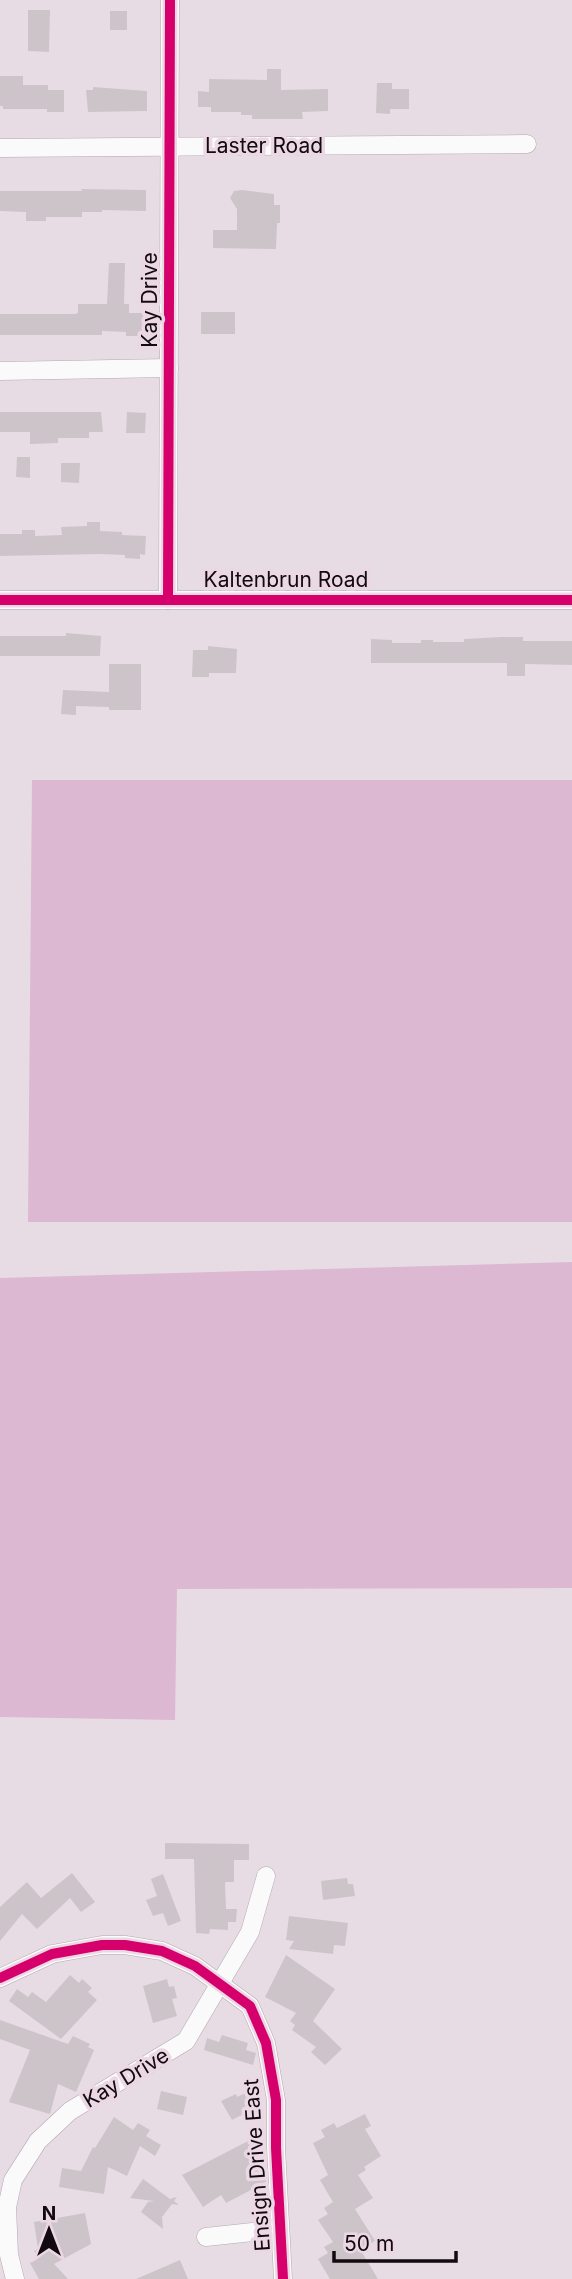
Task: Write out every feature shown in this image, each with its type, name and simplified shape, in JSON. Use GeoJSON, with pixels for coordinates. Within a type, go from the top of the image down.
{"type":"FeatureCollection","features":[{"type":"Feature","properties":{"kind":"street","name":"Kay Drive"},"geometry":{"type":"LineString","coordinates":[[168,600],[170,0]]}},
{"type":"Feature","properties":{"kind":"street","name":"Laster Road"},"geometry":{"type":"LineString","coordinates":[[0,148],[527,144]]}},
{"type":"Feature","properties":{"kind":"street"},"geometry":{"type":"LineString","coordinates":[[0,371],[169,368]]}},
{"type":"Feature","properties":{"kind":"street","name":"Kaltenbrun Road"},"geometry":{"type":"LineString","coordinates":[[0,600],[572,600]]}},
{"type":"Feature","properties":{"kind":"street","name":"Kay Drive"},"geometry":{"type":"LineString","coordinates":[[15,2279],[9,2255],[7,2207],[13,2180],[38,2141],[70,2111],[186,2041],[250,1932],[266,1876]]}},
{"type":"Feature","properties":{"kind":"street","name":"Ensign Drive East"},"geometry":{"type":"LineString","coordinates":[[0,1978],[52,1954],[102,1945],[125,1945],[162,1951],[195,1966],[250,2006],[266,2043],[276,2099],[283,2279]]}},
{"type":"Feature","properties":{"kind":"street"},"geometry":{"type":"LineString","coordinates":[[206,2236],[280,2229]]}},
{"type":"Feature","properties":{"kind":"shaded area"},"geometry":{"type":"Polygon","coordinates":[[[32,780],[572,780],[572,1222],[28,1222],[32,780]]]}},
{"type":"Feature","properties":{"kind":"shaded area"},"geometry":{"type":"Polygon","coordinates":[[[572,1262],[572,1588],[177,1589],[175,1720],[0,1717],[0,1278],[572,1262]]]}},
{"type":"Feature","properties":{"kind":"building"},"geometry":{"type":"Polygon","coordinates":[[[28,10],[50,10],[49,52],[28,51],[28,10]]]}},
{"type":"Feature","properties":{"kind":"building"},"geometry":{"type":"Polygon","coordinates":[[[110,11],[127,11],[127,30],[110,30],[110,11]]]}},
{"type":"Feature","properties":{"kind":"building"},"geometry":{"type":"Polygon","coordinates":[[[267,69],[281,69],[281,90],[328,89],[328,111],[302,112],[303,119],[252,119],[252,115],[241,115],[241,112],[211,112],[211,107],[198,107],[198,91],[209,92],[209,79],[267,80],[267,69]]]}},
{"type":"Feature","properties":{"kind":"building"},"geometry":{"type":"Polygon","coordinates":[[[0,76],[23,76],[23,85],[48,85],[48,90],[64,90],[64,112],[47,112],[47,109],[3,109],[3,106],[0,106],[0,76]]]}},
{"type":"Feature","properties":{"kind":"building"},"geometry":{"type":"Polygon","coordinates":[[[377,83],[392,83],[392,89],[409,89],[409,109],[390,109],[390,114],[376,113],[377,83]]]}},
{"type":"Feature","properties":{"kind":"building"},"geometry":{"type":"Polygon","coordinates":[[[93,87],[147,91],[147,111],[88,112],[86,90],[93,90],[93,87]]]}},
{"type":"Feature","properties":{"kind":"building"},"geometry":{"type":"Polygon","coordinates":[[[81,189],[146,190],[146,211],[102,210],[82,212],[82,217],[46,217],[46,221],[26,221],[26,212],[0,211],[0,191],[82,191],[81,189]]]}},
{"type":"Feature","properties":{"kind":"building"},"geometry":{"type":"Polygon","coordinates":[[[234,191],[274,194],[274,205],[280,205],[276,249],[213,248],[213,230],[237,230],[237,209],[230,198],[234,191]]]}},
{"type":"Feature","properties":{"kind":"building"},"geometry":{"type":"Polygon","coordinates":[[[109,263],[125,263],[124,304],[129,304],[129,313],[147,313],[147,336],[126,336],[126,332],[102,331],[102,335],[0,335],[0,314],[75,314],[78,313],[78,304],[107,304],[109,263]]]}},
{"type":"Feature","properties":{"kind":"building"},"geometry":{"type":"Polygon","coordinates":[[[201,312],[235,312],[235,334],[201,334],[201,312]]]}},
{"type":"Feature","properties":{"kind":"building"},"geometry":{"type":"Polygon","coordinates":[[[0,412],[101,412],[103,432],[89,432],[89,438],[58,438],[58,443],[30,444],[30,432],[0,432],[0,412]]]}},
{"type":"Feature","properties":{"kind":"building"},"geometry":{"type":"Polygon","coordinates":[[[127,412],[146,413],[145,433],[126,433],[127,412]]]}},
{"type":"Feature","properties":{"kind":"building"},"geometry":{"type":"Polygon","coordinates":[[[17,457],[30,457],[30,478],[16,477],[17,457]]]}},
{"type":"Feature","properties":{"kind":"building"},"geometry":{"type":"Polygon","coordinates":[[[61,463],[80,463],[79,483],[61,482],[61,463]]]}},
{"type":"Feature","properties":{"kind":"building"},"geometry":{"type":"Polygon","coordinates":[[[87,522],[100,522],[100,531],[146,536],[145,555],[140,554],[140,559],[125,558],[125,555],[100,554],[0,556],[0,534],[22,534],[22,530],[35,530],[35,536],[62,535],[61,527],[87,526],[87,522]]]}},
{"type":"Feature","properties":{"kind":"building"},"geometry":{"type":"Polygon","coordinates":[[[66,633],[101,636],[100,656],[0,656],[0,636],[66,636],[66,633]]]}},
{"type":"Feature","properties":{"kind":"building"},"geometry":{"type":"Polygon","coordinates":[[[523,637],[523,641],[572,641],[572,665],[525,664],[525,676],[507,676],[507,663],[371,663],[371,639],[392,640],[392,643],[421,643],[421,640],[464,642],[464,639],[523,637]]]}},
{"type":"Feature","properties":{"kind":"building"},"geometry":{"type":"Polygon","coordinates":[[[208,646],[237,649],[236,673],[209,673],[209,677],[192,677],[193,650],[208,650],[208,646]]]}},
{"type":"Feature","properties":{"kind":"building"},"geometry":{"type":"Polygon","coordinates":[[[109,664],[141,664],[141,710],[76,706],[76,715],[61,714],[63,690],[109,692],[109,664]]]}},
{"type":"Feature","properties":{"kind":"building"},"geometry":{"type":"Polygon","coordinates":[[[165,1843],[249,1844],[249,1860],[234,1860],[234,1882],[225,1882],[226,1909],[237,1909],[236,1922],[228,1922],[228,1930],[210,1929],[209,1934],[196,1933],[194,1859],[165,1859],[165,1843]]]}},
{"type":"Feature","properties":{"kind":"building"},"geometry":{"type":"Polygon","coordinates":[[[72,1873],[95,1902],[81,1912],[70,1898],[37,1929],[22,1914],[0,1941],[0,1907],[27,1882],[41,1898],[72,1873]]]}},
{"type":"Feature","properties":{"kind":"building"},"geometry":{"type":"Polygon","coordinates":[[[163,1874],[181,1921],[168,1926],[163,1913],[153,1916],[146,1900],[157,1896],[151,1879],[163,1874]]]}},
{"type":"Feature","properties":{"kind":"building"},"geometry":{"type":"Polygon","coordinates":[[[347,1878],[348,1884],[353,1884],[355,1896],[323,1900],[321,1881],[347,1878]]]}},
{"type":"Feature","properties":{"kind":"building"},"geometry":{"type":"Polygon","coordinates":[[[289,1916],[348,1923],[345,1946],[334,1945],[333,1954],[289,1949],[294,1941],[286,1940],[289,1916]]]}},
{"type":"Feature","properties":{"kind":"building"},"geometry":{"type":"Polygon","coordinates":[[[286,1955],[335,1989],[313,2021],[342,2049],[325,2065],[311,2052],[316,2047],[292,2030],[295,2025],[290,2021],[296,2013],[265,1997],[286,1955]]]}},
{"type":"Feature","properties":{"kind":"building"},"geometry":{"type":"Polygon","coordinates":[[[70,1975],[79,1983],[82,1979],[92,1988],[88,1992],[97,2000],[61,2039],[9,2001],[17,1989],[28,1997],[32,1992],[46,2002],[70,1975]]]}},
{"type":"Feature","properties":{"kind":"building"},"geometry":{"type":"Polygon","coordinates":[[[167,1979],[169,1987],[174,1986],[177,1998],[172,1999],[177,2016],[153,2023],[143,1986],[167,1979]]]}},
{"type":"Feature","properties":{"kind":"building"},"geometry":{"type":"Polygon","coordinates":[[[0,2020],[68,2044],[73,2036],[90,2044],[88,2047],[94,2050],[76,2092],[58,2084],[50,2114],[9,2102],[30,2050],[0,2039],[0,2020]]]}},
{"type":"Feature","properties":{"kind":"building"},"geometry":{"type":"Polygon","coordinates":[[[222,2035],[248,2043],[246,2050],[256,2053],[253,2065],[204,2050],[207,2038],[219,2042],[222,2035]]]}},
{"type":"Feature","properties":{"kind":"building"},"geometry":{"type":"Polygon","coordinates":[[[254,2089],[261,2105],[232,2120],[221,2101],[254,2089]]]}},
{"type":"Feature","properties":{"kind":"building"},"geometry":{"type":"Polygon","coordinates":[[[161,2091],[187,2097],[183,2115],[157,2109],[161,2091]]]}},
{"type":"Feature","properties":{"kind":"building"},"geometry":{"type":"Polygon","coordinates":[[[365,2114],[371,2126],[365,2129],[381,2156],[364,2167],[366,2170],[358,2175],[373,2198],[355,2209],[375,2241],[360,2249],[378,2279],[330,2279],[318,2259],[328,2253],[324,2247],[333,2242],[318,2220],[328,2214],[324,2208],[333,2202],[320,2180],[328,2175],[313,2143],[325,2137],[321,2130],[334,2123],[337,2128],[365,2114]]]}},
{"type":"Feature","properties":{"kind":"building"},"geometry":{"type":"Polygon","coordinates":[[[114,2117],[133,2130],[138,2123],[150,2130],[146,2136],[161,2145],[155,2156],[140,2146],[127,2176],[108,2167],[104,2194],[59,2187],[62,2168],[81,2171],[93,2147],[95,2148],[114,2117]]]}},
{"type":"Feature","properties":{"kind":"building"},"geometry":{"type":"Polygon","coordinates":[[[260,2135],[265,2147],[257,2151],[266,2167],[264,2183],[267,2189],[254,2196],[251,2190],[226,2203],[221,2195],[203,2207],[182,2175],[260,2135]]]}},
{"type":"Feature","properties":{"kind":"building"},"geometry":{"type":"Polygon","coordinates":[[[143,2179],[170,2199],[177,2197],[174,2201],[179,2205],[172,2204],[162,2217],[163,2229],[141,2212],[148,2202],[154,2201],[130,2198],[143,2179]]]}},
{"type":"Feature","properties":{"kind":"building"},"geometry":{"type":"Polygon","coordinates":[[[85,2213],[91,2244],[54,2264],[68,2279],[39,2279],[30,2263],[39,2258],[34,2251],[38,2249],[34,2222],[85,2213]]]}},
{"type":"Feature","properties":{"kind":"building"},"geometry":{"type":"Polygon","coordinates":[[[180,2260],[188,2279],[136,2279],[180,2260]]]}},
{"type":"Feature","properties":{"kind":"cycle path"},"geometry":{"type":"LineString","coordinates":[[168,600],[170,0]]}},
{"type":"Feature","properties":{"kind":"cycle path"},"geometry":{"type":"LineString","coordinates":[[0,600],[572,600]]}},
{"type":"Feature","properties":{"kind":"cycle path"},"geometry":{"type":"LineString","coordinates":[[0,1978],[52,1954],[102,1945],[125,1945],[162,1951],[195,1966],[250,2006],[266,2043],[276,2100],[283,2279]]}}]}
